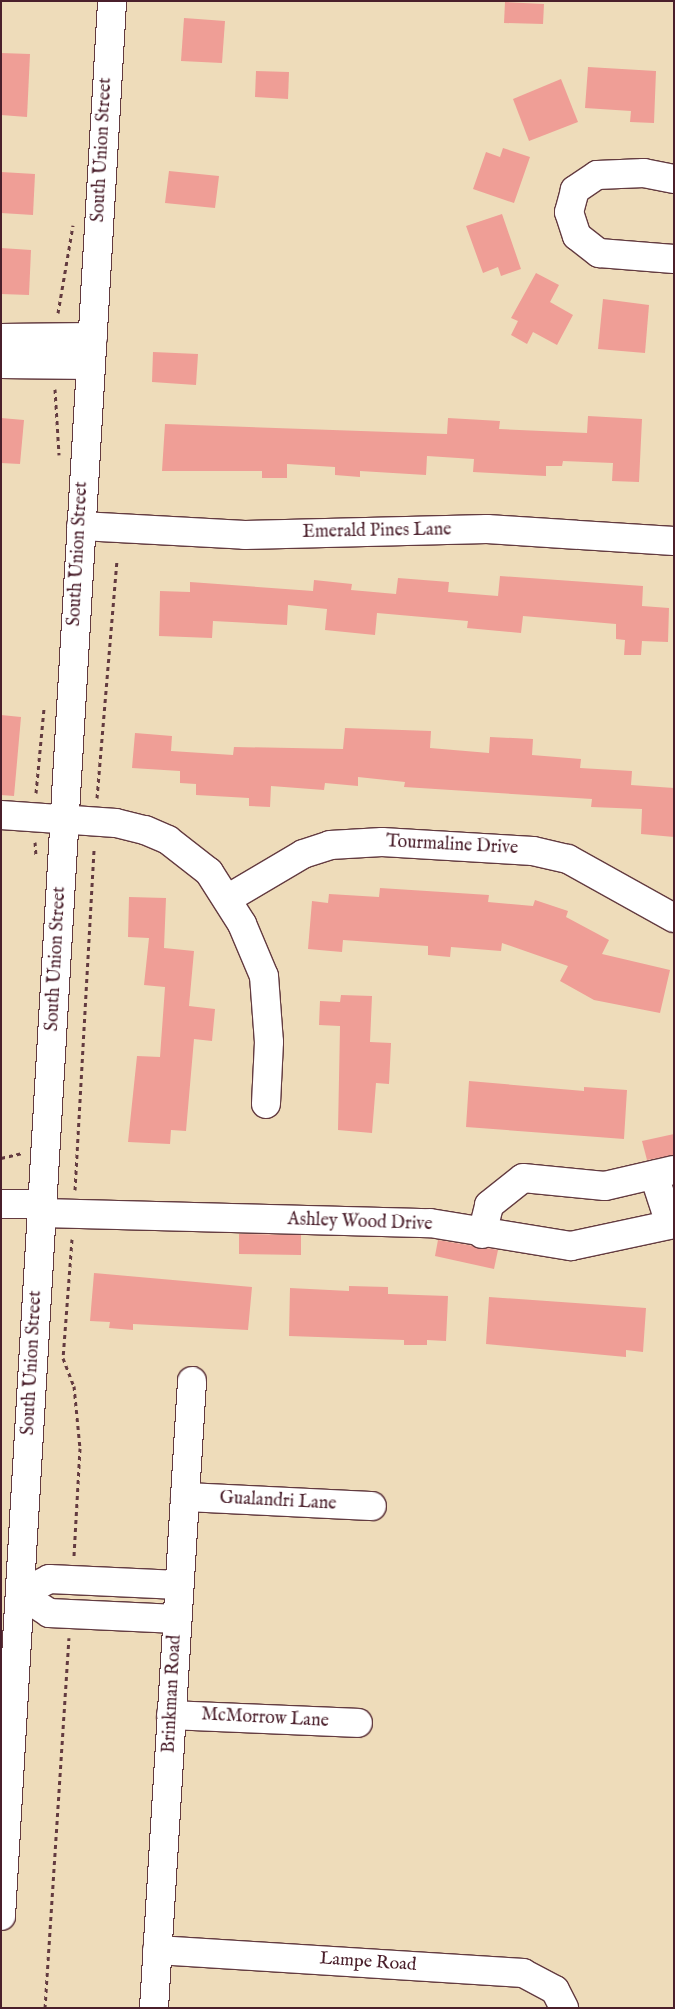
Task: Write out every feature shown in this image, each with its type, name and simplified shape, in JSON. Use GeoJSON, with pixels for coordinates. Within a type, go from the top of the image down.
{"type":"FeatureCollection","features":[{"type":"Feature","properties":{"kind":"street","name":"South Union Street"},"geometry":{"type":"LineString","coordinates":[[1,1916],[11,1594],[42,1209],[112,1]]}},
{"type":"Feature","properties":{"kind":"street"},"geometry":{"type":"LineString","coordinates":[[674,179],[644,173],[597,175],[575,190],[569,212],[576,236],[599,253],[674,259]]}},
{"type":"Feature","properties":{"kind":"street"},"geometry":{"type":"LineString","coordinates":[[1,338],[93,337]]}},
{"type":"Feature","properties":{"kind":"street"},"geometry":{"type":"LineString","coordinates":[[1,364],[91,365]]}},
{"type":"Feature","properties":{"kind":"street","name":"Emerald Pines Lane"},"geometry":{"type":"LineString","coordinates":[[81,526],[245,535],[487,529],[674,542]]}},
{"type":"Feature","properties":{"kind":"street"},"geometry":{"type":"LineString","coordinates":[[1,815],[96,822],[145,830],[168,840],[209,872],[227,899],[264,976],[269,1015],[266,1104]]}},
{"type":"Feature","properties":{"kind":"street","name":"Tourmaline Drive"},"geometry":{"type":"LineString","coordinates":[[227,899],[303,854],[330,845],[382,842],[533,850],[568,859],[674,918]]}},
{"type":"Feature","properties":{"kind":"street"},"geometry":{"type":"LineString","coordinates":[[482,1234],[489,1205],[523,1178],[605,1186],[664,1172],[672,1224]]}},
{"type":"Feature","properties":{"kind":"street","name":"Ashley Wood Drive"},"geometry":{"type":"LineString","coordinates":[[1,1204],[74,1215],[430,1223],[482,1234],[571,1246],[672,1224]]}},
{"type":"Feature","properties":{"kind":"street","name":"Brinkman Road"},"geometry":{"type":"LineString","coordinates":[[154,2008],[192,1381]]}},
{"type":"Feature","properties":{"kind":"street","name":"Gualandri Lane"},"geometry":{"type":"LineString","coordinates":[[184,1497],[372,1506]]}},
{"type":"Feature","properties":{"kind":"street"},"geometry":{"type":"LineString","coordinates":[[11,1594],[49,1579],[179,1585]]}},
{"type":"Feature","properties":{"kind":"street"},"geometry":{"type":"LineString","coordinates":[[11,1594],[49,1613],[177,1619]]}},
{"type":"Feature","properties":{"kind":"street","name":"McMorrow Lane"},"geometry":{"type":"LineString","coordinates":[[171,1715],[358,1724]]}},
{"type":"Feature","properties":{"kind":"street","name":"Lampe Road"},"geometry":{"type":"LineString","coordinates":[[157,1950],[523,1973],[555,1990],[564,2008]]}},
{"type":"Feature","properties":{"kind":"path"},"geometry":{"type":"LineString","coordinates":[[72,1580],[80,1448],[74,1386],[63,1358],[74,1215],[96,822],[117,560]]}},
{"type":"Feature","properties":{"kind":"path"},"geometry":{"type":"LineString","coordinates":[[1,1158],[28,1152]]}},
{"type":"Feature","properties":{"kind":"path"},"geometry":{"type":"LineString","coordinates":[[45,2008],[70,1614]]}},
{"type":"Feature","properties":{"kind":"building"},"geometry":{"type":"Polygon","coordinates":[[[505,2],[544,4],[543,24],[504,23],[505,2]]]}},
{"type":"Feature","properties":{"kind":"building"},"geometry":{"type":"Polygon","coordinates":[[[184,18],[225,21],[222,63],[181,61],[184,18]]]}},
{"type":"Feature","properties":{"kind":"building"},"geometry":{"type":"Polygon","coordinates":[[[1,53],[30,54],[27,117],[1,115],[1,53]]]}},
{"type":"Feature","properties":{"kind":"building"},"geometry":{"type":"Polygon","coordinates":[[[588,67],[656,71],[654,123],[630,122],[631,111],[585,108],[588,67]]]}},
{"type":"Feature","properties":{"kind":"building"},"geometry":{"type":"Polygon","coordinates":[[[256,71],[289,72],[288,99],[255,97],[256,71]]]}},
{"type":"Feature","properties":{"kind":"building"},"geometry":{"type":"Polygon","coordinates":[[[561,79],[578,122],[529,141],[513,99],[561,79]]]}},
{"type":"Feature","properties":{"kind":"building"},"geometry":{"type":"Polygon","coordinates":[[[503,148],[530,157],[514,203],[473,189],[486,152],[500,157],[503,148]]]}},
{"type":"Feature","properties":{"kind":"building"},"geometry":{"type":"Polygon","coordinates":[[[169,171],[219,176],[215,208],[165,203],[169,171]]]}},
{"type":"Feature","properties":{"kind":"building"},"geometry":{"type":"Polygon","coordinates":[[[1,172],[35,174],[33,215],[1,213],[1,172]]]}},
{"type":"Feature","properties":{"kind":"building"},"geometry":{"type":"Polygon","coordinates":[[[502,214],[521,269],[501,276],[498,267],[483,273],[466,226],[502,214]]]}},
{"type":"Feature","properties":{"kind":"building"},"geometry":{"type":"Polygon","coordinates":[[[1,248],[31,250],[29,295],[1,294],[1,248]]]}},
{"type":"Feature","properties":{"kind":"building"},"geometry":{"type":"Polygon","coordinates":[[[536,273],[559,285],[550,302],[573,315],[557,345],[533,332],[527,344],[511,335],[518,321],[511,318],[536,273]]]}},
{"type":"Feature","properties":{"kind":"building"},"geometry":{"type":"Polygon","coordinates":[[[603,299],[649,305],[645,353],[598,349],[603,299]]]}},
{"type":"Feature","properties":{"kind":"building"},"geometry":{"type":"Polygon","coordinates":[[[153,352],[198,354],[196,385],[152,382],[153,352]]]}},
{"type":"Feature","properties":{"kind":"building"},"geometry":{"type":"Polygon","coordinates":[[[588,416],[642,419],[639,482],[612,481],[613,463],[563,461],[562,466],[546,466],[546,476],[473,472],[474,459],[427,456],[426,475],[360,471],[360,477],[335,475],[335,467],[287,464],[287,478],[262,478],[262,471],[162,471],[165,424],[447,434],[448,418],[500,421],[499,429],[587,433],[588,416]]]}},
{"type":"Feature","properties":{"kind":"building"},"geometry":{"type":"Polygon","coordinates":[[[1,418],[24,420],[20,464],[1,463],[1,418]]]}},
{"type":"Feature","properties":{"kind":"building"},"geometry":{"type":"Polygon","coordinates":[[[500,576],[643,586],[642,606],[669,608],[668,642],[642,641],[641,655],[624,655],[625,640],[616,639],[616,624],[523,616],[521,633],[467,628],[468,621],[377,613],[375,635],[325,630],[327,609],[288,605],[287,625],[213,621],[212,638],[159,636],[160,591],[190,592],[190,582],[313,591],[314,580],[352,584],[351,590],[396,594],[398,578],[449,582],[448,592],[498,596],[500,576]]]}},
{"type":"Feature","properties":{"kind":"building"},"geometry":{"type":"Polygon","coordinates":[[[1,715],[21,717],[14,796],[1,795],[1,715]]]}},
{"type":"Feature","properties":{"kind":"building"},"geometry":{"type":"Polygon","coordinates":[[[345,728],[431,731],[430,748],[489,753],[490,737],[533,739],[532,755],[581,759],[580,768],[632,771],[631,785],[674,788],[674,837],[641,834],[642,809],[591,807],[592,799],[404,787],[405,782],[358,777],[358,786],[325,783],[324,790],[271,786],[270,807],[249,806],[249,798],[196,795],[196,784],[180,783],[180,771],[132,768],[135,733],[172,736],[171,751],[233,755],[234,747],[343,749],[345,728]]]}},
{"type":"Feature","properties":{"kind":"building"},"geometry":{"type":"Polygon","coordinates":[[[380,888],[489,895],[488,902],[533,906],[535,900],[568,911],[566,917],[609,940],[602,954],[670,970],[660,1013],[594,1000],[560,981],[568,966],[502,943],[501,951],[451,947],[450,957],[428,955],[428,946],[343,940],[342,952],[308,949],[312,901],[328,903],[329,894],[379,897],[380,888]]]}},
{"type":"Feature","properties":{"kind":"building"},"geometry":{"type":"Polygon","coordinates":[[[129,897],[166,898],[164,948],[194,951],[189,1006],[215,1009],[212,1041],[194,1039],[186,1131],[171,1130],[170,1144],[128,1142],[137,1056],[160,1057],[165,987],[144,985],[149,938],[128,937],[129,897]]]}},
{"type":"Feature","properties":{"kind":"building"},"geometry":{"type":"Polygon","coordinates":[[[341,995],[372,996],[370,1042],[391,1043],[389,1084],[376,1083],[372,1133],[338,1130],[340,1026],[319,1025],[320,1001],[340,1002],[341,995]]]}},
{"type":"Feature","properties":{"kind":"building"},"geometry":{"type":"Polygon","coordinates":[[[469,1081],[584,1091],[584,1087],[627,1090],[624,1139],[466,1127],[469,1081]]]}},
{"type":"Feature","properties":{"kind":"building"},"geometry":{"type":"Polygon","coordinates":[[[674,1134],[674,1155],[647,1160],[642,1141],[674,1134]]]}},
{"type":"Feature","properties":{"kind":"building"},"geometry":{"type":"Polygon","coordinates":[[[239,1234],[301,1235],[301,1255],[239,1254],[239,1234]]]}},
{"type":"Feature","properties":{"kind":"building"},"geometry":{"type":"Polygon","coordinates":[[[438,1240],[498,1250],[494,1269],[435,1256],[438,1240]]]}},
{"type":"Feature","properties":{"kind":"building"},"geometry":{"type":"Polygon","coordinates":[[[94,1273],[252,1287],[248,1330],[133,1324],[133,1330],[109,1328],[110,1322],[90,1321],[94,1273]]]}},
{"type":"Feature","properties":{"kind":"building"},"geometry":{"type":"Polygon","coordinates":[[[349,1286],[388,1287],[388,1294],[448,1296],[446,1341],[427,1340],[427,1345],[404,1345],[404,1340],[289,1336],[290,1288],[349,1291],[349,1286]]]}},
{"type":"Feature","properties":{"kind":"building"},"geometry":{"type":"Polygon","coordinates":[[[489,1297],[646,1308],[643,1352],[626,1350],[626,1357],[486,1344],[489,1297]]]}}]}
